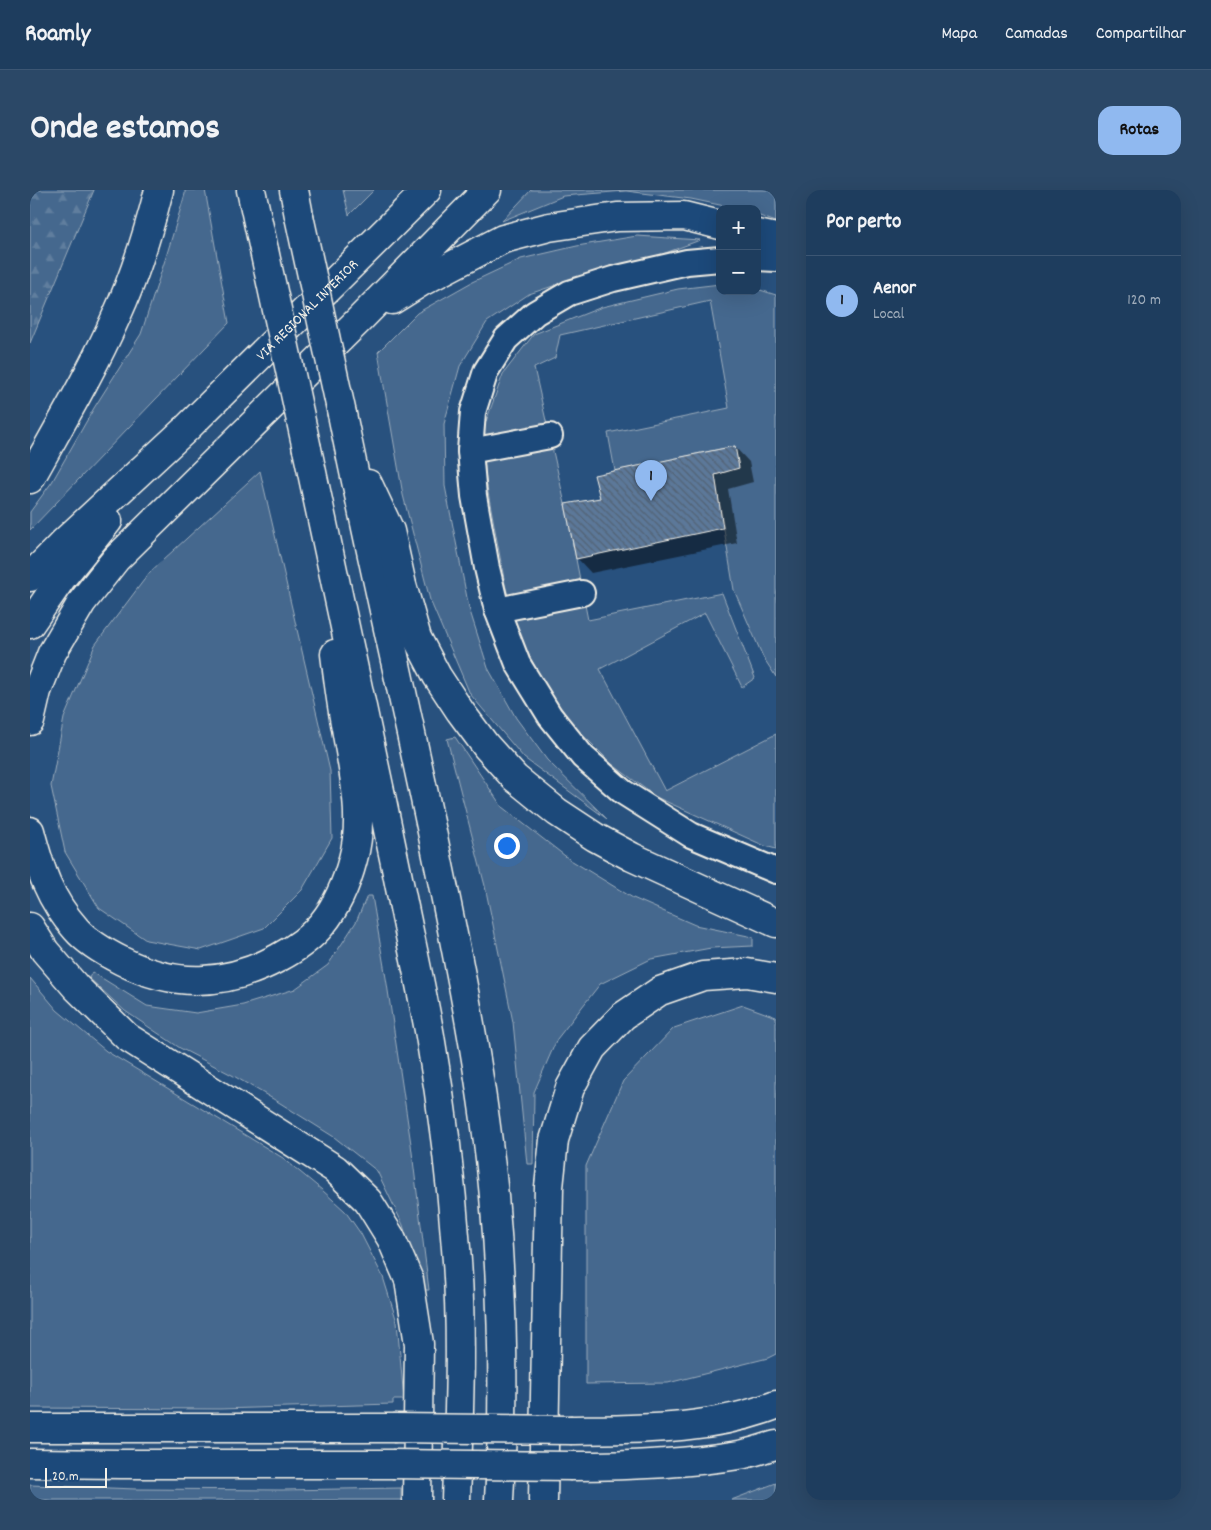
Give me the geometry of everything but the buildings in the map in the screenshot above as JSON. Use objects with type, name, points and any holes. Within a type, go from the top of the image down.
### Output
[{"type":"highway","points":[[30,479],[91,369],[117,316],[136,269],[159,190]]},
{"type":"highway","points":[[252,190],[376,768],[430,1034],[453,1208],[456,1252],[460,1324],[456,1500]]},
{"type":"highway","points":[[294,190],[460,965],[484,1118],[494,1193],[502,1310],[503,1386],[499,1500]]},
{"type":"highway","name":"VIA REGIONAL INTERIOR","points":[[187,428],[427,190]]},
{"type":"highway","points":[[30,721],[37,691],[52,653],[82,602],[116,559],[359,320],[487,190]]},
{"type":"highway","points":[[359,320],[421,282],[503,239],[549,226],[618,217],[684,216],[716,224]]},
{"type":"highway","points":[[761,235],[776,238]]},
{"type":"highway","points":[[344,426],[390,531],[402,585],[417,638],[437,676],[486,746],[516,778],[557,812],[595,836],[632,857],[776,923]]},
{"type":"highway","points":[[30,577],[64,542],[187,428]]},
{"type":"highway","points":[[30,624],[61,579],[99,531],[187,428]]},
{"type":"highway","points":[[30,831],[39,867],[56,904],[77,931],[104,952],[139,970],[175,979],[212,981],[243,974],[297,948],[322,924],[339,899],[353,860],[358,839],[357,796],[343,714],[307,449]]},
{"type":"highway","points":[[672,875],[776,904]]},
{"type":"highway","points":[[30,927],[45,951],[76,987],[127,1037],[335,1169],[368,1201],[391,1238],[409,1280],[419,1344],[417,1500]]},
{"type":"highway","points":[[543,1500],[549,1187],[554,1140],[570,1088],[592,1048],[623,1016],[660,991],[703,976],[747,973],[776,978]]},
{"type":"highway","points":[[30,1428],[572,1430],[659,1428],[711,1423],[776,1405]]},
{"type":"highway","points":[[672,1463],[699,1446],[762,1434],[776,1429]]},
{"type":"highway","points":[[30,1462],[632,1466],[740,1455],[776,1444]]},
{"type":"lane","points":[[761,258],[776,259]]},
{"type":"lane","points":[[716,259],[687,262],[613,279],[569,293],[536,313],[506,339],[486,371],[472,412],[470,451],[474,496],[497,610],[518,664],[550,716],[584,757],[622,792],[691,835],[776,871]]},
{"type":"lane","points":[[470,451],[550,436]]},
{"type":"lane","points":[[497,610],[582,593]]},
{"type":"green space","points":[[30,190],[94,190],[30,343]]},
{"type":"green space","points":[[185,190],[205,190],[229,323],[30,530],[30,512],[52,482],[94,408],[141,334]]},
{"type":"green space","points":[[343,190],[374,190],[349,215]]},
{"type":"green space","points":[[531,190],[768,190],[776,197],[776,222],[761,216],[761,205],[720,205],[691,199],[626,191],[563,196],[502,221]]},
{"type":"green space","points":[[637,236],[700,240],[644,261],[592,273],[529,294],[487,322],[460,366],[444,424],[445,486],[469,608],[488,668],[516,718],[547,760],[607,819],[524,758],[470,694],[430,600],[403,495],[378,352],[417,313],[472,282],[521,259],[577,246]]},
{"type":"green space","points":[[716,284],[716,295],[761,295],[761,290],[776,295],[776,677],[763,657],[734,590],[715,475],[739,468],[735,446],[615,471],[608,433],[729,408],[710,301],[560,335],[555,358],[534,368],[565,504],[588,620],[722,593],[755,678],[742,687],[705,613],[600,669],[665,791],[776,734],[776,849],[765,846],[656,797],[612,764],[573,725],[542,680],[517,632],[505,584],[485,476],[484,427],[503,374],[534,334],[602,307],[678,289]]},
{"type":"green space","points":[[260,471],[330,771],[332,838],[302,890],[264,928],[201,950],[146,940],[99,908],[65,852],[51,786],[64,718],[95,645],[150,572]]},
{"type":"green space","points":[[455,737],[502,807],[569,859],[633,898],[695,925],[753,937],[753,946],[711,948],[651,959],[600,984],[557,1039],[534,1092],[533,1164],[527,1164],[513,1022],[485,886],[447,739]]},
{"type":"green space","points":[[367,896],[372,896],[387,984],[411,1144],[429,1290],[422,1290],[403,1225],[377,1171],[334,1137],[280,1103],[180,1048],[125,1011],[89,978],[92,972],[147,1006],[196,1013],[243,1005],[295,989],[328,965],[356,922]]},
{"type":"green space","points":[[30,978],[57,1010],[106,1051],[283,1158],[345,1211],[361,1234],[383,1277],[397,1322],[404,1400],[393,1400],[393,1404],[219,1409],[30,1408]]},
{"type":"green space","points":[[743,1005],[776,1017],[776,1354],[768,1358],[668,1383],[586,1384],[586,1166],[623,1081],[674,1028]]},
{"type":"green space","points":[[776,1483],[776,1500],[731,1500],[734,1499]]},
{"type":"green space","points":[[30,1485],[136,1489],[282,1490],[401,1488],[401,1500],[30,1500]]},
{"type":"place","name":"Aenor","points":[[651,501]]}]
